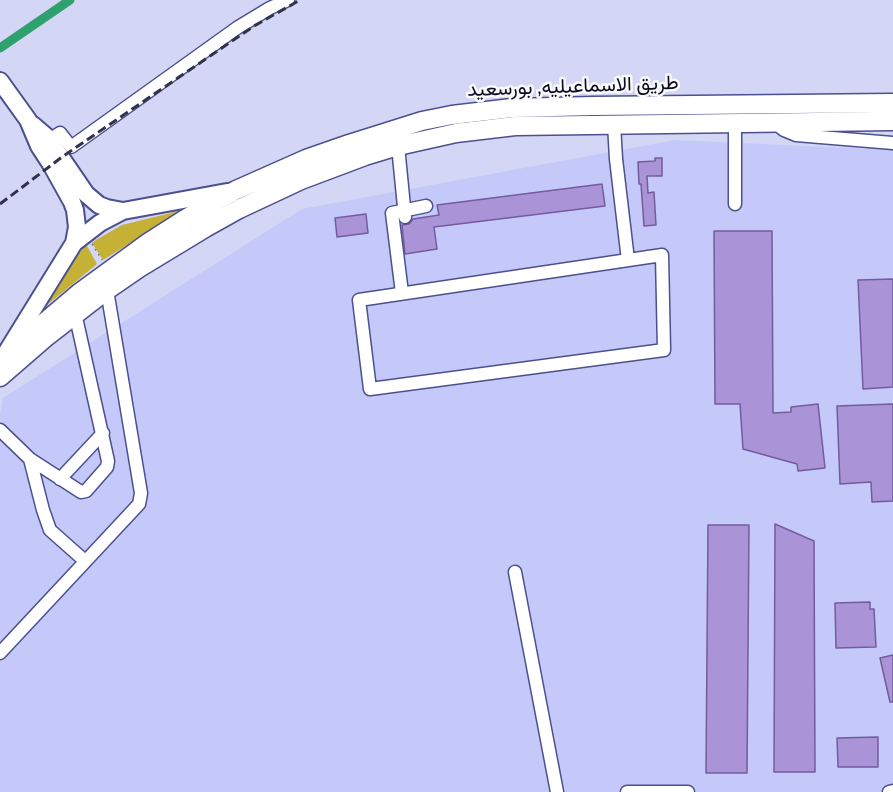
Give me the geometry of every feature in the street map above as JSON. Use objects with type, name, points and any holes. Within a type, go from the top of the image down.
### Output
[{"type":"highway","name":"طريق الاسماعيليه, بورسعيد","points":[[624,118],[893,103]]},
{"type":"highway","name":"طريق الاسماعيليه, بورسعيد","points":[[2,369],[45,321],[109,271],[185,219],[236,190],[306,159],[422,122],[483,110],[512,108],[624,118],[735,122],[893,121]]},
{"type":"highway","name":"طريق الاسماعيليه, بورسعيد","points":[[2,369],[107,290],[171,247],[280,189],[398,146],[446,135],[544,124],[593,115]]},
{"type":"main road","points":[[0,81],[28,120],[49,140],[86,194],[107,208],[123,212]]},
{"type":"main road","points":[[28,120],[39,146],[72,202],[80,238]]},
{"type":"main road","points":[[2,369],[29,313],[80,238],[100,223],[123,212],[236,190]]},
{"type":"street","points":[[49,140],[60,133],[71,147],[237,28],[288,0]]},
{"type":"street","points":[[624,118],[616,159],[628,260]]},
{"type":"street","points":[[735,122],[735,204]]},
{"type":"street","points":[[774,122],[784,130],[796,135],[893,142]]},
{"type":"street","points":[[398,146],[404,214]]},
{"type":"street","points":[[402,293],[392,213],[404,214],[426,206]]},
{"type":"street","points":[[662,255],[664,350],[370,389],[359,300],[402,293],[662,255]]},
{"type":"street","points":[[0,654],[139,504],[141,494],[107,290]]},
{"type":"street","points":[[0,430],[30,459],[81,492],[86,491],[107,466],[103,433],[75,314]]},
{"type":"street","points":[[60,479],[103,433]]},
{"type":"street","points":[[30,459],[50,530],[85,561]]},
{"type":"street","points":[[515,572],[557,792]]},
{"type":"street","points":[[627,792],[688,792]]},
{"type":"path","points":[[80,238],[109,271]]},
{"type":"shaded area","points":[[675,140],[893,150],[893,792],[0,792],[0,414],[3,398],[302,209]]},
{"type":"shaded area","points":[[183,210],[103,260],[92,243],[122,225]]},
{"type":"shaded area","points":[[84,245],[87,246],[97,264],[42,309],[80,249]]},
{"type":"building","points":[[655,158],[662,158],[662,176],[647,176],[648,193],[654,192],[656,225],[644,226],[638,162],[655,161]]},
{"type":"building","points":[[602,184],[605,206],[434,227],[437,249],[405,254],[402,225],[409,224],[413,219],[439,215],[437,205]]},
{"type":"building","points":[[366,214],[368,233],[337,237],[335,218]]},
{"type":"building","points":[[714,231],[772,231],[773,413],[791,412],[791,407],[818,404],[825,468],[798,471],[797,464],[743,449],[740,404],[715,404]]},
{"type":"building","points":[[893,279],[893,387],[863,389],[858,280]]},
{"type":"building","points":[[893,404],[893,501],[872,502],[871,482],[840,484],[837,406]]},
{"type":"building","points":[[775,524],[814,541],[815,772],[774,772]]},
{"type":"building","points":[[708,525],[749,525],[747,773],[706,773]]},
{"type":"building","points":[[870,602],[870,609],[874,609],[876,647],[836,648],[835,603]]},
{"type":"building","points":[[893,655],[893,702],[890,702],[880,658]]},
{"type":"building","points":[[878,737],[878,767],[838,767],[837,738]]},
{"type":"waterway","points":[[0,48],[70,0]]},
{"type":"railway","points":[[0,204],[62,157],[254,26],[300,0]]}]
